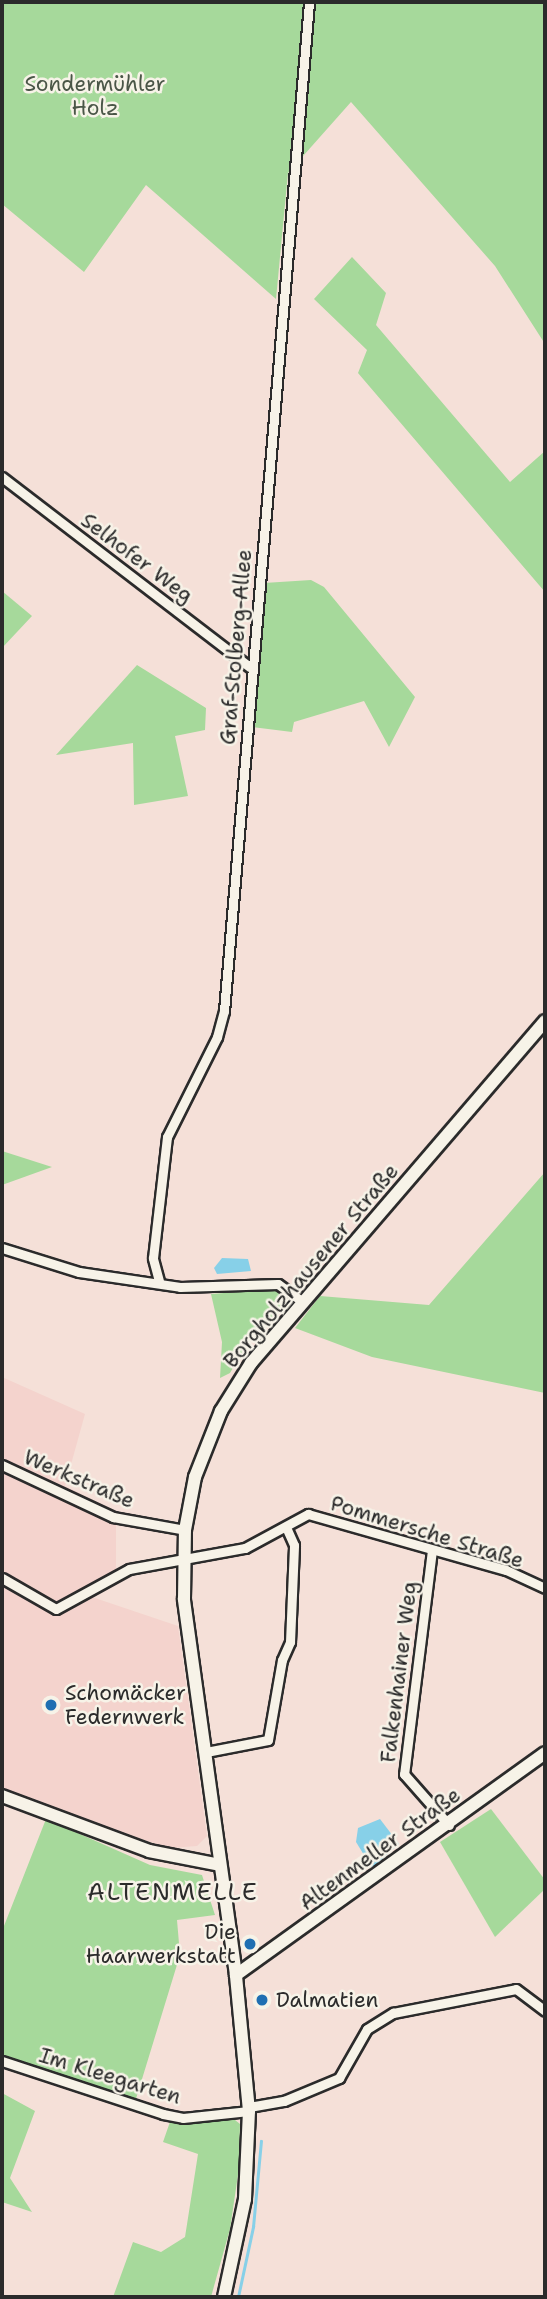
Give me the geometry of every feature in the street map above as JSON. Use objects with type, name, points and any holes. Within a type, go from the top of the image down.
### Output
[{"type":"main road","name":"Borgholzhausener Straße","points":[[225,2297],[245,2199],[249,2109],[236,1975],[182,1562],[184,1530],[202,1454],[221,1411],[251,1363],[545,1021]]},
{"type":"main road","name":"Altenmeller Straße","points":[[236,1975],[449,1825],[545,1753]]},
{"type":"main road","points":[[2,1796],[149,1851],[220,1865]]},
{"type":"street","name":"Graf-Stolberg-Allee","points":[[159,1281],[153,1258],[167,1137],[217,1037],[224,1011],[250,667],[309,2]]},
{"type":"street","name":"Selhofer Weg","points":[[2,477],[250,667]]},
{"type":"street","points":[[2,1248],[79,1272],[159,1281],[180,1287],[278,1284],[303,1303]]},
{"type":"street","name":"Werkstraße","points":[[2,1465],[113,1517],[184,1530]]},
{"type":"street","name":"Pommersche Straße","points":[[2,1578],[56,1609],[129,1569],[182,1562],[245,1548],[286,1529],[308,1514],[506,1570],[545,1588]]},
{"type":"street","points":[[206,1752],[242,1748],[268,1740],[282,1660],[290,1642],[294,1545],[286,1529]]},
{"type":"street","name":"Falkenhainer Weg","points":[[432,1550],[403,1762],[404,1774],[449,1825]]},
{"type":"street","name":"Im Kleegarten","points":[[2,2061],[176,2116],[249,2109],[284,2101],[339,2078],[367,2029],[393,2013],[516,1989],[545,2011]]},
{"type":"shaded area","name":"Schomäcker Federnwerk","points":[[2,1377],[85,1414],[65,1486],[116,1511],[116,1571],[51,1608],[60,1612],[89,1596],[178,1626],[207,1836],[197,1846],[170,1848],[2,1788],[2,1584],[24,1595],[2,1582]]},
{"type":"green space","name":"Sondermühler Holz","points":[[2,2],[545,2],[545,344],[495,266],[351,102],[288,173],[276,299],[146,185],[84,272],[2,204]]},
{"type":"green space","points":[[352,257],[386,293],[376,325],[510,482],[545,451],[545,592],[358,373],[367,350],[314,299]]},
{"type":"green space","points":[[311,580],[324,587],[415,697],[389,747],[364,701],[294,722],[292,732],[251,727],[264,583]]},
{"type":"green space","points":[[2,591],[32,616],[2,648]]},
{"type":"green space","points":[[137,665],[206,708],[205,730],[175,736],[188,796],[134,805],[133,743],[56,755]]},
{"type":"green space","points":[[2,1151],[52,1167],[2,1185]]},
{"type":"green space","points":[[545,1172],[545,1393],[372,1357],[295,1328],[320,1296],[429,1305]]},
{"type":"green space","points":[[276,1289],[288,1300],[245,1347],[230,1373],[220,1378],[222,1342],[211,1294]]},
{"type":"green space","points":[[491,1809],[545,1880],[545,1889],[495,1937],[440,1842]]},
{"type":"green space","points":[[46,1819],[150,1865],[202,1875],[215,1915],[177,1920],[180,1955],[135,2102],[2,2058],[2,1931]]},
{"type":"green space","points":[[2,2093],[35,2111],[10,2178],[32,2212],[2,2202]]},
{"type":"green space","points":[[230,2116],[240,2124],[239,2168],[230,2229],[211,2297],[113,2297],[133,2242],[161,2252],[185,2237],[198,2154],[163,2142],[171,2119],[184,2122]]},
{"type":"water","points":[[222,1258],[248,1259],[251,1271],[217,1274],[214,1268]]},
{"type":"water","points":[[380,1819],[399,1844],[372,1868],[356,1842],[358,1828]]},
{"type":"waterway","points":[[238,2297],[253,2227],[261,2141]]},
{"type":"place","name":"Schomäcker Federnwerk","points":[[51,1705]]},
{"type":"place","name":"Die Haarwerkstatt","points":[[250,1944]]},
{"type":"place","name":"Dalmatien","points":[[262,2000]]},
{"type":"district","name":"ALTENMELLE","points":[[173,1893]]}]
